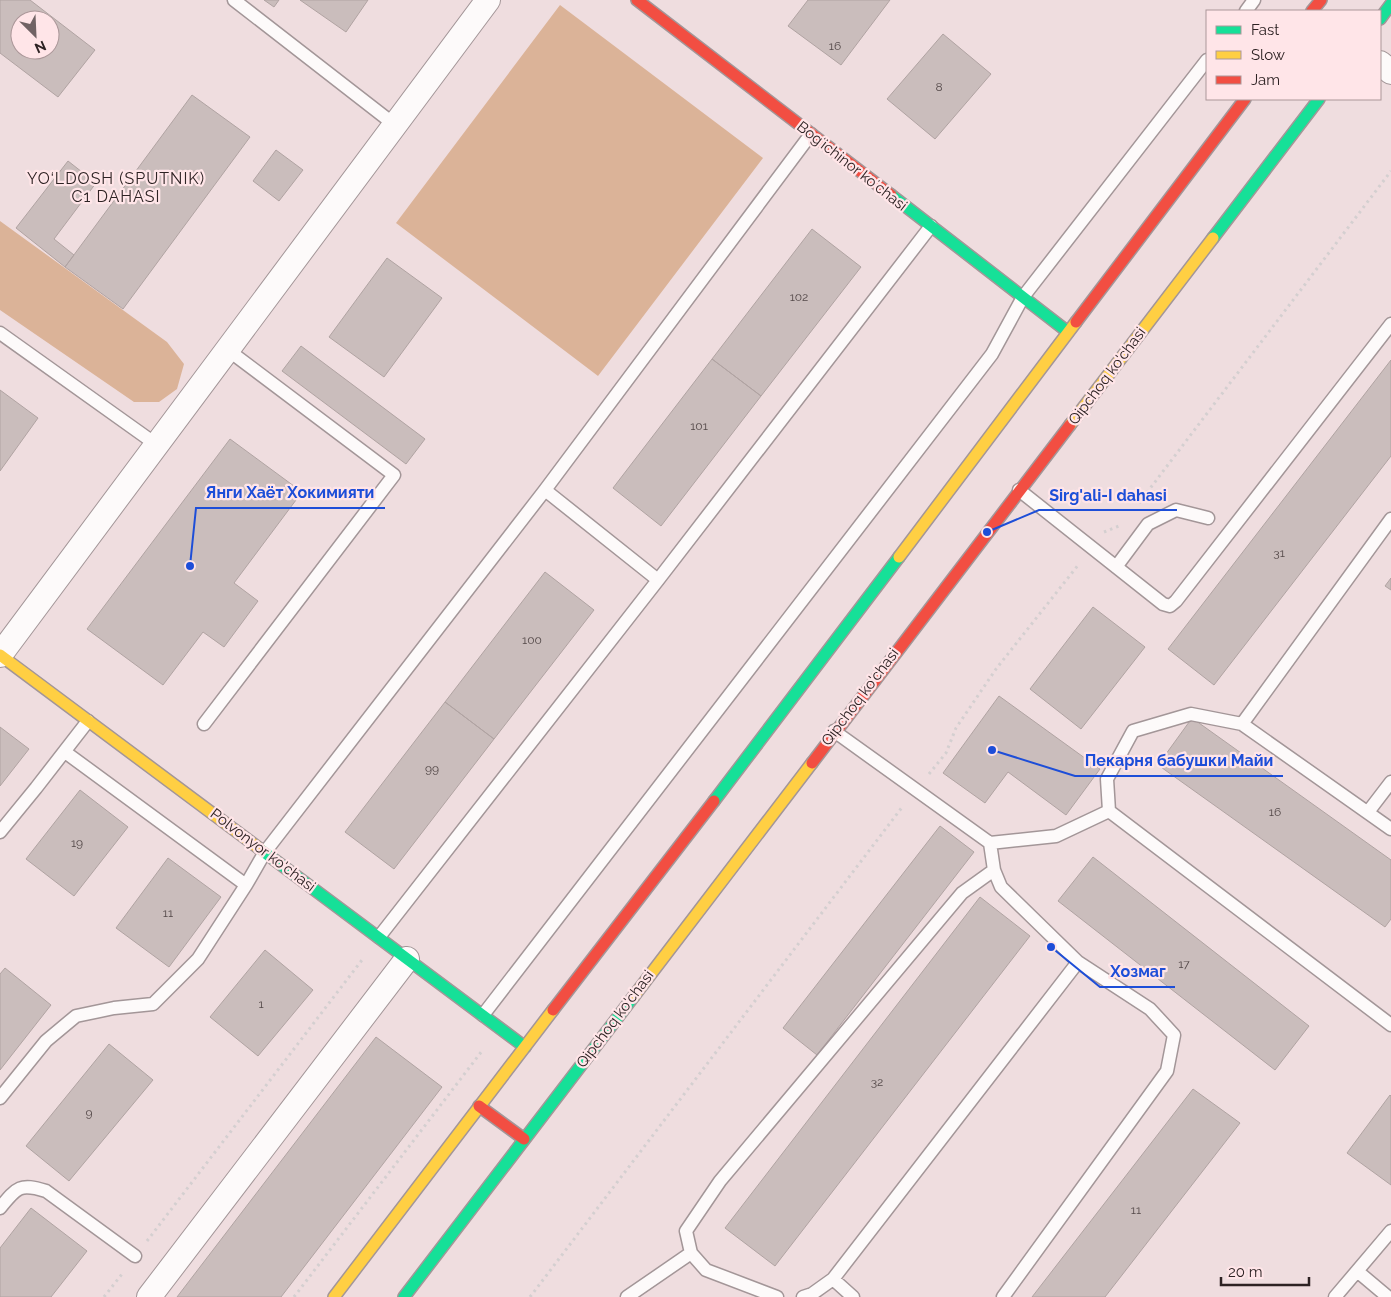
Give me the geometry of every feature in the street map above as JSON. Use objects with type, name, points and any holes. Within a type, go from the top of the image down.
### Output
[{"type":"main road","name":"Bogʻichinor koʻchasi","points":[[637,0],[1068,332]]},
{"type":"main road","points":[[1313,10],[1321,0]]},
{"type":"main road","points":[[1381,18],[1391,4]]},
{"type":"main road","points":[[334,1297],[838,638],[1244,100]]},
{"type":"main road","name":"Qipchoq ko'chasi","points":[[404,1297],[834,731],[1318,100]]},
{"type":"main road","name":"Polvonyor ko'chasi","points":[[0,655],[525,1047]]},
{"type":"main road","points":[[479,1106],[524,1139]]},
{"type":"street","points":[[0,655],[488,0]]},
{"type":"street","points":[[1381,64],[1391,72]]},
{"type":"street","points":[[149,1297],[407,958]]},
{"type":"lane","points":[[234,0],[395,125]]},
{"type":"lane","points":[[483,1015],[992,354],[1023,297],[1206,61]]},
{"type":"lane","points":[[0,1098],[46,1041],[76,1016],[114,1008],[153,1004],[198,959],[265,852],[545,490],[811,134]]},
{"type":"lane","points":[[378,937],[658,580],[931,226]]},
{"type":"lane","points":[[1019,490],[1163,604],[1170,606],[1176,601],[1391,324]]},
{"type":"lane","points":[[0,333],[157,445]]},
{"type":"lane","points":[[204,724],[394,475],[228,350]]},
{"type":"lane","points":[[545,490],[658,580]]},
{"type":"lane","points":[[1116,567],[1148,524],[1176,510],[1208,518]]},
{"type":"lane","points":[[1242,724],[1391,519]]},
{"type":"lane","points":[[1391,828],[1242,724],[1191,714],[1132,731],[1107,779],[1109,811],[1391,1025]]},
{"type":"lane","points":[[0,832],[88,721]]},
{"type":"lane","points":[[834,731],[990,843],[1056,836],[1109,811]]},
{"type":"lane","points":[[65,752],[246,885]]},
{"type":"lane","points":[[1368,812],[1391,782]]},
{"type":"lane","points":[[990,843],[994,870],[1001,887],[1078,962],[1150,1009],[1174,1035],[1167,1071],[1003,1297]]},
{"type":"lane","points":[[777,1297],[706,1270],[691,1253],[686,1232],[720,1181],[962,892],[994,870]]},
{"type":"lane","points":[[804,1297],[812,1294],[833,1279],[1078,962]]},
{"type":"lane","points":[[0,1208],[13,1192],[29,1186],[46,1191],[135,1256]]},
{"type":"lane","points":[[1335,1297],[1391,1231]]},
{"type":"lane","points":[[627,1297],[691,1253]]},
{"type":"lane","points":[[1357,1271],[1388,1297]]},
{"type":"lane","points":[[833,1279],[853,1297]]},
{"type":"path","points":[[1135,509],[1391,171]]},
{"type":"path","points":[[530,1297],[915,789],[946,753],[956,728],[996,669],[1105,530],[1123,525]]},
{"type":"path","points":[[104,1297],[378,937]]},
{"type":"path","points":[[294,1297],[500,1028]]},
{"type":"shaded area","points":[[560,5],[763,158],[598,376],[396,223]]},
{"type":"shaded area","points":[[0,221],[167,342],[184,364],[177,389],[159,402],[134,402],[0,310]]},
{"type":"building","points":[[0,0],[30,0],[43,10],[10,10],[10,60],[60,60],[60,23],[95,50],[58,97],[0,53]]},
{"type":"building","points":[[264,0],[279,0],[274,7]]},
{"type":"building","points":[[300,0],[368,0],[346,32]]},
{"type":"building","points":[[808,0],[890,0],[841,65],[788,26]]},
{"type":"building","points":[[943,34],[991,74],[935,139],[887,99]]},
{"type":"building","points":[[192,95],[250,137],[123,309],[65,267]]},
{"type":"building","points":[[276,150],[303,170],[279,201],[253,181]]},
{"type":"building","points":[[68,161],[96,183],[54,239],[74,255],[65,267],[16,228]]},
{"type":"building","points":[[812,229],[861,267],[761,396],[712,359]]},
{"type":"building","points":[[387,258],[442,298],[384,377],[329,337]]},
{"type":"building","points":[[301,346],[425,439],[406,464],[282,371]]},
{"type":"building","points":[[712,359],[761,396],[661,526],[613,488]]},
{"type":"building","points":[[1391,360],[1391,456],[1214,685],[1168,649]]},
{"type":"building","points":[[0,390],[38,418],[0,471]]},
{"type":"building","points":[[230,439],[302,492],[234,583],[258,601],[224,647],[203,632],[163,685],[87,629]]},
{"type":"building","points":[[545,572],[594,610],[494,739],[445,702]]},
{"type":"building","points":[[1391,578],[1391,590],[1385,586]]},
{"type":"building","points":[[1093,607],[1145,647],[1081,729],[1030,689]]},
{"type":"building","points":[[999,696],[1100,769],[1066,815],[1008,772],[985,803],[943,773]]},
{"type":"building","points":[[445,702],[494,739],[394,869],[345,832]]},
{"type":"building","points":[[1192,718],[1391,860],[1391,919],[1385,927],[1158,765]]},
{"type":"building","points":[[0,727],[29,749],[0,786]]},
{"type":"building","points":[[80,790],[128,827],[74,896],[26,859]]},
{"type":"building","points":[[940,826],[974,852],[817,1055],[783,1028]]},
{"type":"building","points":[[1093,857],[1309,1026],[1275,1070],[1058,901]]},
{"type":"building","points":[[168,858],[221,897],[169,967],[116,928]]},
{"type":"building","points":[[980,897],[1030,936],[775,1266],[725,1228]]},
{"type":"building","points":[[265,950],[313,990],[258,1056],[210,1017]]},
{"type":"building","points":[[5,968],[51,1005],[0,1070],[0,974]]},
{"type":"building","points":[[376,1037],[442,1087],[281,1297],[177,1297]]},
{"type":"building","points":[[109,1044],[153,1080],[69,1181],[26,1146]]},
{"type":"building","points":[[1193,1089],[1240,1123],[1105,1297],[1032,1297]]},
{"type":"building","points":[[1391,1096],[1391,1185],[1347,1153]]},
{"type":"building","points":[[31,1208],[87,1251],[51,1297],[0,1297],[0,1248]]},
{"type":"traffic: fast","points":[[1381,18],[1391,4]]},
{"type":"traffic: fast","points":[[1213,238],[1318,100]]},
{"type":"traffic: fast","points":[[891,195],[1068,332]]},
{"type":"traffic: fast","points":[[714,801],[899,557]]},
{"type":"traffic: fast","points":[[260,849],[525,1047]]},
{"type":"traffic: fast","points":[[404,1297],[634,996]]},
{"type":"traffic: slow","points":[[1070,425],[1213,238]]},
{"type":"traffic: slow","points":[[899,557],[1076,322]]},
{"type":"traffic: slow","points":[[0,655],[260,849]]},
{"type":"traffic: slow","points":[[634,996],[812,763]]},
{"type":"traffic: slow","points":[[334,1297],[553,1010]]},
{"type":"traffic: jam","points":[[637,0],[891,195]]},
{"type":"traffic: jam","points":[[1313,10],[1321,0]]},
{"type":"traffic: jam","points":[[1076,322],[1244,100]]},
{"type":"traffic: jam","points":[[812,763],[1070,425]]},
{"type":"traffic: jam","points":[[553,1010],[714,801]]},
{"type":"traffic: jam","points":[[479,1106],[524,1139]]},
{"type":"place","name":"Sirg'ali-I dahasi","points":[[987,532]]},
{"type":"place","name":"Янги Хаёт Хокимияти","points":[[190,566]]},
{"type":"place","name":"Пекарня бабушки Майи","points":[[992,750]]},
{"type":"place","name":"Хозмаг","points":[[1051,947]]},
{"type":"district","name":"YO‘LDOSH (SPUTNIK) C1 DAHASI","points":[[116,187]]}]
